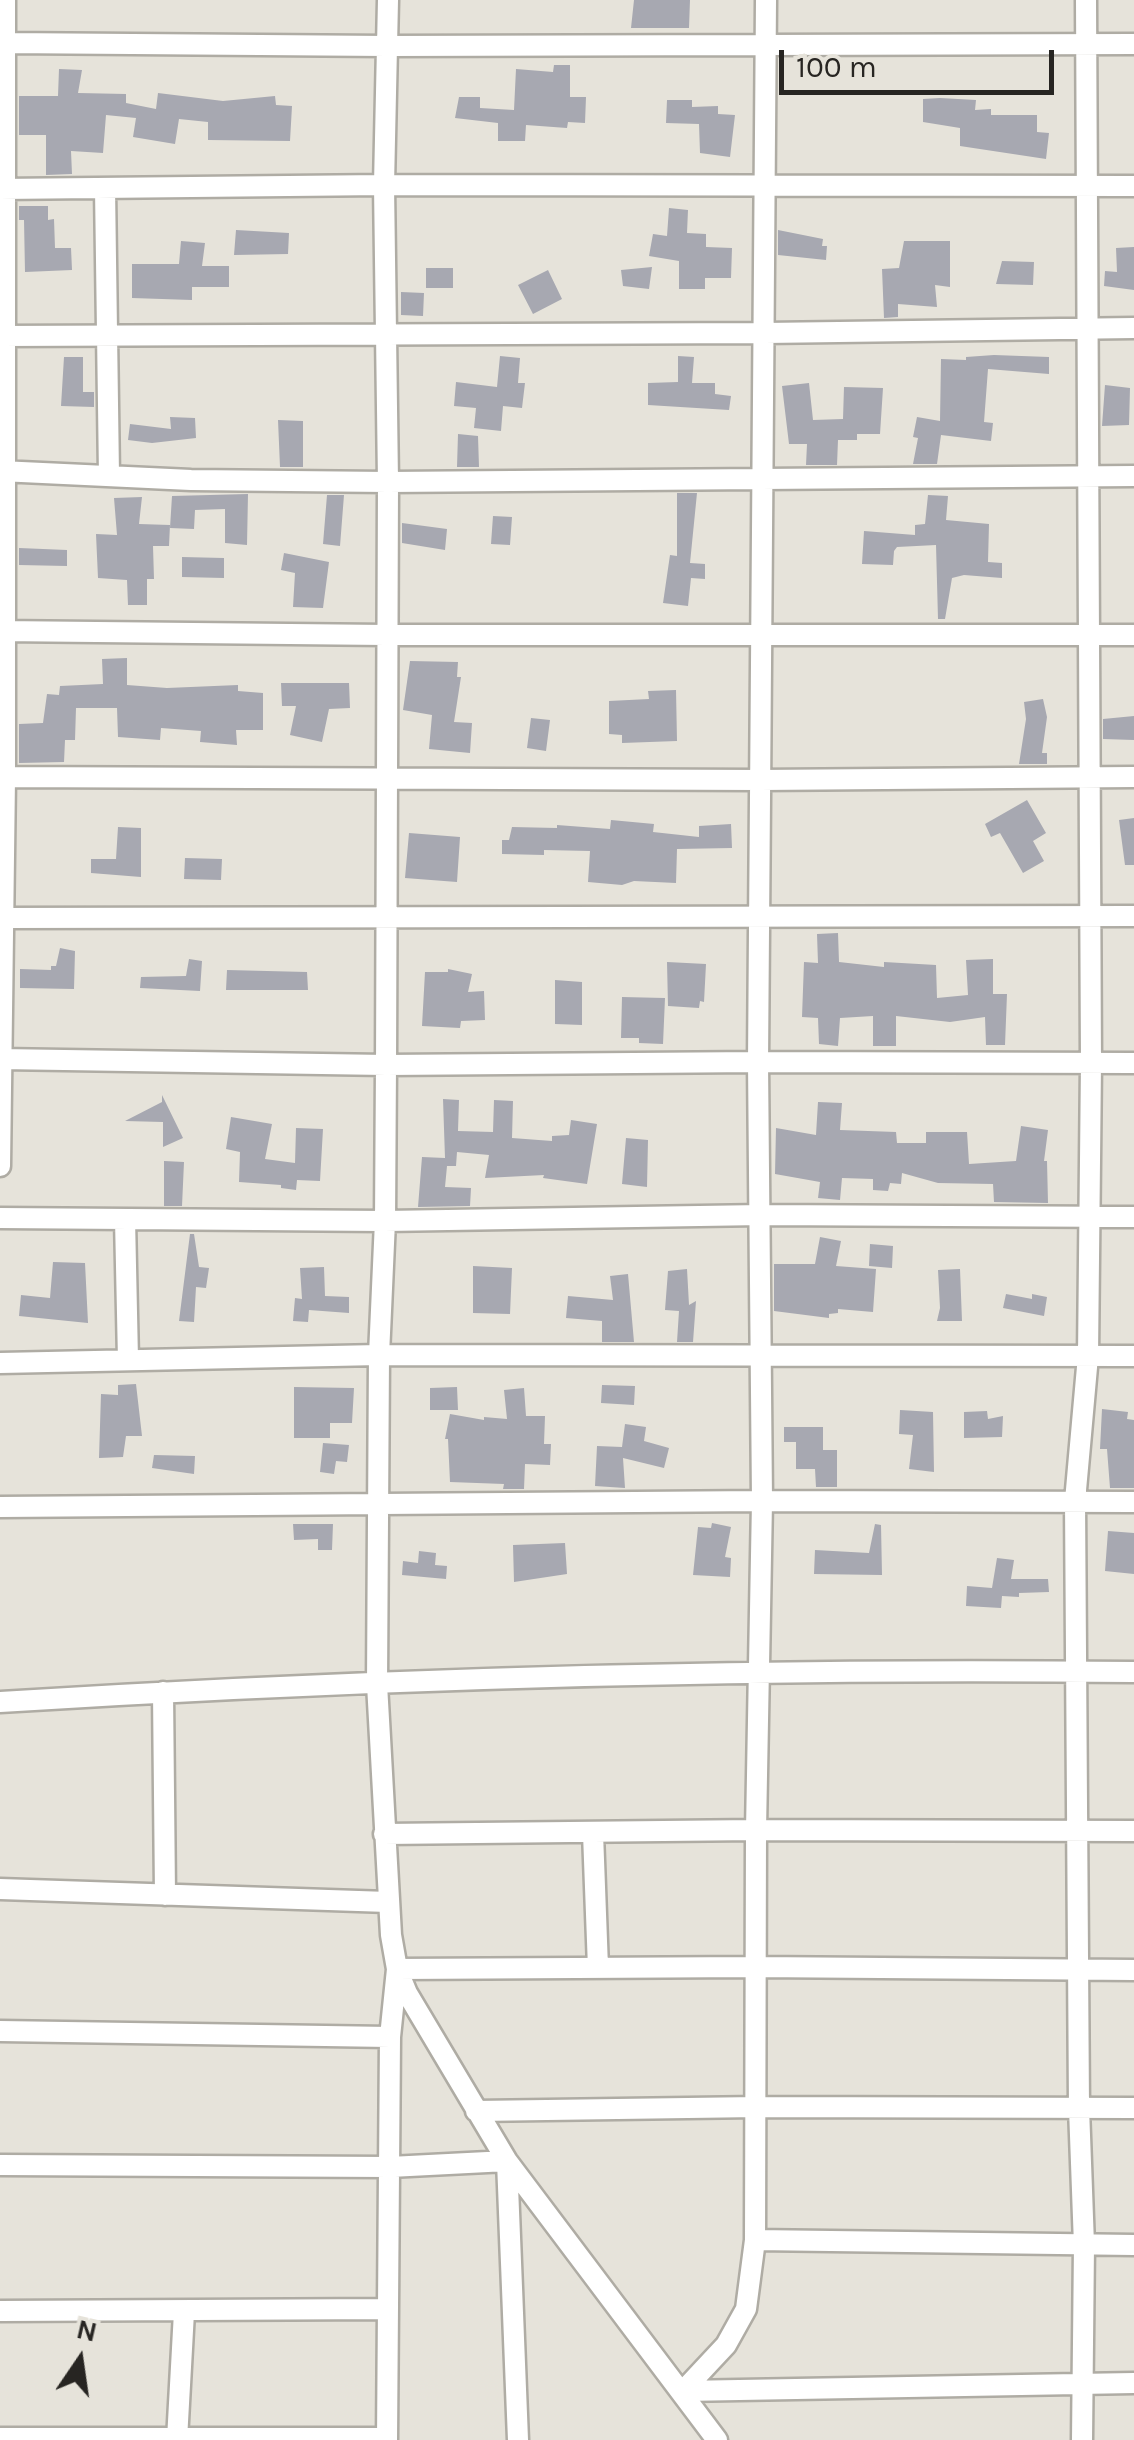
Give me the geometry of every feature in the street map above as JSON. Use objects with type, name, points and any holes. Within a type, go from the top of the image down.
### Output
[{"type":"street","points":[[0,1166],[5,0]]},
{"type":"street","points":[[388,0],[384,185],[388,482],[385,1222],[378,1355],[378,1684],[388,1902],[398,1970],[407,1993],[476,2110],[508,2161],[717,2440]]},
{"type":"street","points":[[683,2392],[726,2344],[746,2309],[755,2240],[762,1500],[758,1062],[766,0]]},
{"type":"street","points":[[1082,2440],[1084,2244],[1079,2108],[1075,1501],[1088,1356],[1091,1063],[1086,0]]},
{"type":"street","points":[[4,43],[1134,44]]},
{"type":"street","points":[[2,189],[1134,186]]},
{"type":"street","points":[[105,188],[109,476]]},
{"type":"street","points":[[2,336],[1134,328]]},
{"type":"street","points":[[3,472],[192,480],[388,482],[1134,476]]},
{"type":"street","points":[[1,630],[386,635],[1134,635]]},
{"type":"street","points":[[2,778],[1134,778]]},
{"type":"street","points":[[1,918],[1134,916]]},
{"type":"street","points":[[1,1059],[386,1065],[1134,1064]]},
{"type":"street","points":[[0,1218],[385,1222],[762,1215],[1134,1217]]},
{"type":"street","points":[[125,1220],[128,1360]]},
{"type":"street","points":[[0,1363],[378,1355],[1134,1356]]},
{"type":"street","points":[[0,1508],[762,1500],[1134,1502]]},
{"type":"street","points":[[0,1702],[164,1692],[758,1671],[1134,1672]]},
{"type":"street","points":[[164,1692],[166,1895]]},
{"type":"street","points":[[384,1834],[1134,1831]]},
{"type":"street","points":[[592,1834],[598,1968]]},
{"type":"street","points":[[0,1889],[388,1902]]},
{"type":"street","points":[[398,1970],[1134,1970]]},
{"type":"street","points":[[0,2438],[387,2439],[390,2037],[398,1970]]},
{"type":"street","points":[[0,2031],[390,2037]]},
{"type":"street","points":[[476,2110],[1134,2108]]},
{"type":"street","points":[[0,2166],[390,2167],[508,2161]]},
{"type":"street","points":[[508,2161],[518,2440]]},
{"type":"street","points":[[755,2240],[1134,2245]]},
{"type":"street","points":[[0,2311],[387,2309]]},
{"type":"street","points":[[177,2440],[184,2312]]},
{"type":"street","points":[[683,2392],[1134,2383]]},
{"type":"building","points":[[634,0],[690,0],[689,28],[631,28]]},
{"type":"building","points":[[554,65],[570,65],[570,97],[586,97],[585,123],[568,122],[567,128],[526,125],[525,141],[498,141],[498,123],[455,118],[459,97],[480,97],[480,108],[514,110],[516,69],[553,72]]},
{"type":"building","points":[[59,69],[82,70],[78,93],[126,94],[126,103],[156,109],[158,93],[223,101],[275,96],[276,105],[292,106],[290,141],[208,140],[208,122],[179,119],[175,144],[133,137],[136,118],[106,115],[103,153],[71,151],[72,174],[46,175],[46,135],[19,135],[19,96],[58,96]]},
{"type":"building","points":[[923,99],[976,100],[975,110],[991,109],[991,115],[1037,115],[1037,132],[1049,133],[1046,159],[960,146],[960,128],[923,122]]},
{"type":"building","points":[[667,100],[692,100],[692,107],[718,106],[718,114],[735,115],[730,157],[700,153],[699,124],[666,123]]},
{"type":"building","points":[[19,206],[48,206],[48,220],[54,219],[55,248],[71,248],[72,270],[25,272],[24,220],[19,220]]},
{"type":"building","points":[[669,208],[688,210],[687,233],[706,234],[706,247],[732,248],[731,278],[705,278],[705,289],[679,289],[679,261],[649,256],[653,234],[667,236]]},
{"type":"building","points":[[236,230],[289,233],[288,254],[234,255]]},
{"type":"building","points":[[778,230],[823,239],[826,260],[778,255]]},
{"type":"building","points":[[181,241],[205,243],[202,266],[229,266],[229,287],[192,287],[192,300],[132,298],[132,264],[179,264]]},
{"type":"building","points":[[904,241],[950,241],[950,287],[935,285],[937,307],[898,304],[898,317],[884,318],[882,269],[899,268]]},
{"type":"building","points":[[1134,247],[1134,290],[1104,286],[1105,271],[1117,272],[1116,248]]},
{"type":"building","points":[[1002,261],[1034,262],[1033,285],[996,284]]},
{"type":"building","points":[[652,267],[649,289],[623,286],[621,270]]},
{"type":"building","points":[[426,268],[453,268],[453,288],[426,288]]},
{"type":"building","points":[[548,270],[562,299],[533,314],[518,285]]},
{"type":"building","points":[[401,292],[424,293],[423,316],[401,315]]},
{"type":"building","points":[[994,355],[1049,357],[1049,374],[988,369],[984,422],[993,423],[991,441],[941,435],[937,464],[913,464],[917,417],[940,421],[941,359]]},
{"type":"building","points":[[500,356],[520,358],[518,383],[525,383],[522,408],[503,406],[501,431],[474,428],[476,408],[454,406],[456,382],[497,387]]},
{"type":"building","points":[[678,356],[694,357],[692,383],[715,383],[715,394],[731,396],[729,410],[648,405],[648,383],[678,382]]},
{"type":"building","points":[[64,357],[83,357],[83,392],[94,392],[94,407],[61,406]]},
{"type":"building","points":[[809,383],[813,420],[843,419],[844,387],[883,388],[880,434],[857,434],[857,440],[838,440],[837,465],[806,465],[807,444],[789,444],[782,386]]},
{"type":"building","points":[[1105,385],[1130,388],[1129,425],[1102,426]]},
{"type":"building","points":[[170,417],[195,418],[196,438],[152,443],[128,440],[130,424],[171,429]]},
{"type":"building","points":[[278,420],[303,421],[303,467],[280,467]]},
{"type":"building","points":[[458,434],[478,436],[479,467],[457,467]]},
{"type":"building","points":[[677,493],[697,493],[690,563],[705,564],[705,579],[691,578],[688,606],[663,603],[670,555],[677,556]]},
{"type":"building","points":[[248,494],[247,545],[225,543],[225,509],[195,510],[194,529],[170,528],[172,496]]},
{"type":"building","points":[[327,495],[344,495],[340,546],[323,544]]},
{"type":"building","points":[[928,495],[948,496],[946,520],[989,524],[988,562],[1002,563],[1002,578],[952,578],[945,619],[938,619],[936,545],[897,547],[893,565],[862,564],[864,531],[915,535],[915,525],[925,524]]},
{"type":"building","points":[[142,497],[139,524],[170,525],[169,546],[153,546],[154,579],[147,579],[147,605],[128,605],[127,580],[98,578],[96,534],[117,535],[114,498]]},
{"type":"building","points":[[493,516],[512,517],[510,545],[491,544]]},
{"type":"building","points":[[402,523],[447,529],[445,550],[402,543]]},
{"type":"building","points":[[19,548],[67,550],[67,566],[19,565]]},
{"type":"building","points":[[284,553],[329,562],[323,608],[293,607],[295,573],[281,570]]},
{"type":"building","points":[[182,557],[224,558],[224,578],[182,577]]},
{"type":"building","points":[[127,658],[127,685],[238,685],[238,691],[263,693],[263,730],[236,730],[237,745],[200,742],[201,731],[161,728],[160,740],[118,737],[117,708],[76,708],[75,740],[65,740],[64,762],[19,763],[19,724],[43,723],[47,694],[59,695],[60,686],[103,684],[102,659]]},
{"type":"building","points":[[410,661],[458,662],[457,677],[461,677],[454,722],[472,723],[470,753],[429,749],[432,715],[403,710]]},
{"type":"building","points":[[281,683],[349,683],[350,708],[329,709],[322,742],[290,735],[296,706],[282,706]]},
{"type":"building","points":[[676,690],[677,741],[622,743],[622,735],[609,734],[609,701],[649,699],[648,691]]},
{"type":"building","points":[[1043,699],[1047,717],[1042,753],[1047,753],[1047,764],[1019,764],[1026,719],[1024,702]]},
{"type":"building","points":[[1134,716],[1134,740],[1103,739],[1103,719]]},
{"type":"building","points":[[531,718],[550,720],[546,751],[527,748]]},
{"type":"building","points":[[1027,800],[1046,833],[1033,841],[1044,861],[1023,873],[1000,833],[991,837],[985,824]]},
{"type":"building","points":[[1134,818],[1134,865],[1125,865],[1119,820]]},
{"type":"building","points":[[611,820],[654,824],[653,832],[699,837],[699,826],[731,824],[732,848],[677,849],[676,883],[634,881],[622,885],[588,882],[590,851],[502,854],[502,840],[509,840],[512,827],[610,829]]},
{"type":"building","points":[[118,827],[141,828],[141,877],[91,873],[91,859],[116,859]]},
{"type":"building","points":[[409,833],[460,837],[457,882],[405,878]]},
{"type":"building","points":[[185,858],[222,859],[221,880],[184,879]]},
{"type":"building","points":[[838,933],[839,962],[884,967],[884,962],[936,965],[937,998],[968,995],[966,960],[993,959],[993,994],[1007,994],[1005,1045],[986,1045],[985,1017],[950,1022],[896,1016],[896,1046],[873,1046],[873,1016],[840,1018],[838,1046],[819,1044],[818,1018],[802,1017],[804,962],[818,963],[817,934]]},
{"type":"building","points":[[60,948],[75,951],[74,989],[20,988],[20,969],[51,970],[51,966],[56,966]]},
{"type":"building","points":[[189,959],[202,961],[200,991],[140,988],[141,977],[186,976]]},
{"type":"building","points":[[667,962],[706,964],[704,1002],[700,1001],[699,1008],[668,1006]]},
{"type":"building","points":[[448,969],[472,974],[468,992],[484,991],[485,1020],[461,1021],[460,1028],[422,1026],[425,972]]},
{"type":"building","points":[[227,970],[307,972],[308,990],[226,990]]},
{"type":"building","points":[[555,980],[582,982],[582,1025],[555,1024]]},
{"type":"building","points":[[622,997],[665,998],[663,1044],[621,1038]]},
{"type":"building","points":[[162,1095],[183,1138],[163,1147],[163,1122],[125,1121],[162,1102]]},
{"type":"building","points":[[443,1099],[459,1100],[458,1131],[493,1132],[494,1100],[513,1101],[512,1138],[552,1141],[552,1136],[569,1135],[571,1120],[597,1124],[587,1184],[543,1178],[544,1175],[485,1178],[489,1155],[457,1152],[456,1166],[447,1166],[445,1187],[471,1188],[470,1206],[418,1207],[422,1157],[445,1158]]},
{"type":"building","points":[[818,1102],[842,1103],[840,1130],[896,1132],[897,1143],[926,1143],[926,1132],[967,1132],[969,1164],[1016,1161],[1021,1126],[1048,1130],[1044,1161],[1048,1203],[994,1202],[993,1184],[938,1183],[902,1173],[901,1184],[890,1183],[888,1191],[873,1190],[873,1179],[842,1178],[840,1200],[818,1198],[820,1182],[775,1174],[776,1128],[816,1135]]},
{"type":"building","points":[[231,1117],[272,1124],[265,1159],[295,1163],[296,1128],[323,1129],[320,1181],[297,1180],[296,1190],[239,1182],[240,1152],[226,1149]]},
{"type":"building","points":[[626,1138],[648,1140],[647,1187],[622,1184]]},
{"type":"building","points":[[164,1161],[184,1162],[182,1206],[164,1206]]},
{"type":"building","points":[[190,1234],[194,1234],[199,1267],[209,1268],[206,1288],[196,1287],[194,1322],[179,1321]]},
{"type":"building","points":[[820,1237],[841,1241],[836,1266],[876,1269],[873,1312],[838,1309],[829,1318],[774,1311],[774,1264],[815,1264]]},
{"type":"building","points":[[870,1244],[893,1246],[892,1268],[869,1266]]},
{"type":"building","points":[[53,1262],[85,1263],[88,1323],[19,1316],[21,1295],[50,1298]]},
{"type":"building","points":[[473,1266],[512,1268],[510,1314],[473,1313]]},
{"type":"building","points":[[324,1267],[325,1296],[349,1297],[349,1313],[309,1310],[308,1322],[293,1321],[295,1298],[302,1299],[300,1268]]},
{"type":"building","points":[[687,1269],[689,1305],[696,1301],[693,1342],[677,1342],[679,1311],[665,1310],[668,1271]]},
{"type":"building","points":[[960,1269],[962,1321],[937,1321],[938,1270]]},
{"type":"building","points":[[628,1274],[634,1342],[602,1342],[602,1321],[566,1318],[568,1296],[613,1300],[610,1276]]},
{"type":"building","points":[[1006,1294],[1032,1299],[1032,1294],[1047,1297],[1044,1316],[1003,1308]]},
{"type":"building","points":[[136,1384],[142,1436],[126,1436],[123,1457],[99,1458],[101,1394],[118,1395],[118,1385]]},
{"type":"building","points":[[602,1385],[635,1386],[634,1405],[601,1403]]},
{"type":"building","points":[[294,1387],[354,1388],[352,1423],[330,1423],[330,1438],[294,1438]]},
{"type":"building","points":[[457,1387],[458,1410],[430,1410],[430,1388]]},
{"type":"building","points":[[524,1388],[526,1416],[545,1416],[544,1444],[551,1444],[550,1465],[525,1464],[524,1489],[503,1489],[504,1484],[450,1482],[445,1439],[450,1414],[484,1420],[507,1419],[504,1390]]},
{"type":"building","points":[[1102,1409],[1128,1412],[1127,1419],[1134,1420],[1134,1488],[1110,1488],[1107,1449],[1100,1449]]},
{"type":"building","points":[[900,1410],[933,1412],[934,1472],[909,1469],[913,1435],[899,1434]]},
{"type":"building","points":[[987,1411],[988,1419],[1003,1416],[1002,1437],[964,1438],[964,1412]]},
{"type":"building","points":[[625,1424],[646,1427],[644,1441],[669,1448],[664,1468],[623,1458],[625,1488],[595,1486],[597,1446],[622,1447]]},
{"type":"building","points":[[784,1427],[823,1427],[823,1450],[837,1450],[837,1487],[816,1487],[815,1469],[796,1469],[796,1442],[784,1442]]},
{"type":"building","points":[[323,1443],[349,1445],[347,1462],[336,1461],[334,1474],[320,1472]]},
{"type":"building","points":[[154,1455],[195,1456],[194,1474],[152,1468]]},
{"type":"building","points":[[712,1523],[731,1527],[725,1557],[731,1558],[730,1577],[693,1575],[698,1527],[711,1528]]},
{"type":"building","points":[[293,1524],[333,1524],[332,1550],[318,1550],[318,1539],[294,1540]]},
{"type":"building","points":[[875,1524],[881,1525],[882,1575],[814,1574],[815,1550],[869,1553]]},
{"type":"building","points":[[1108,1531],[1134,1533],[1134,1574],[1105,1571]]},
{"type":"building","points":[[565,1543],[567,1574],[514,1582],[513,1545]]},
{"type":"building","points":[[419,1551],[436,1553],[435,1565],[447,1566],[446,1579],[402,1575],[403,1561],[418,1563]]},
{"type":"building","points":[[997,1558],[1014,1560],[1011,1579],[1048,1579],[1049,1592],[1002,1596],[1001,1608],[966,1606],[967,1586],[992,1588]]}]
